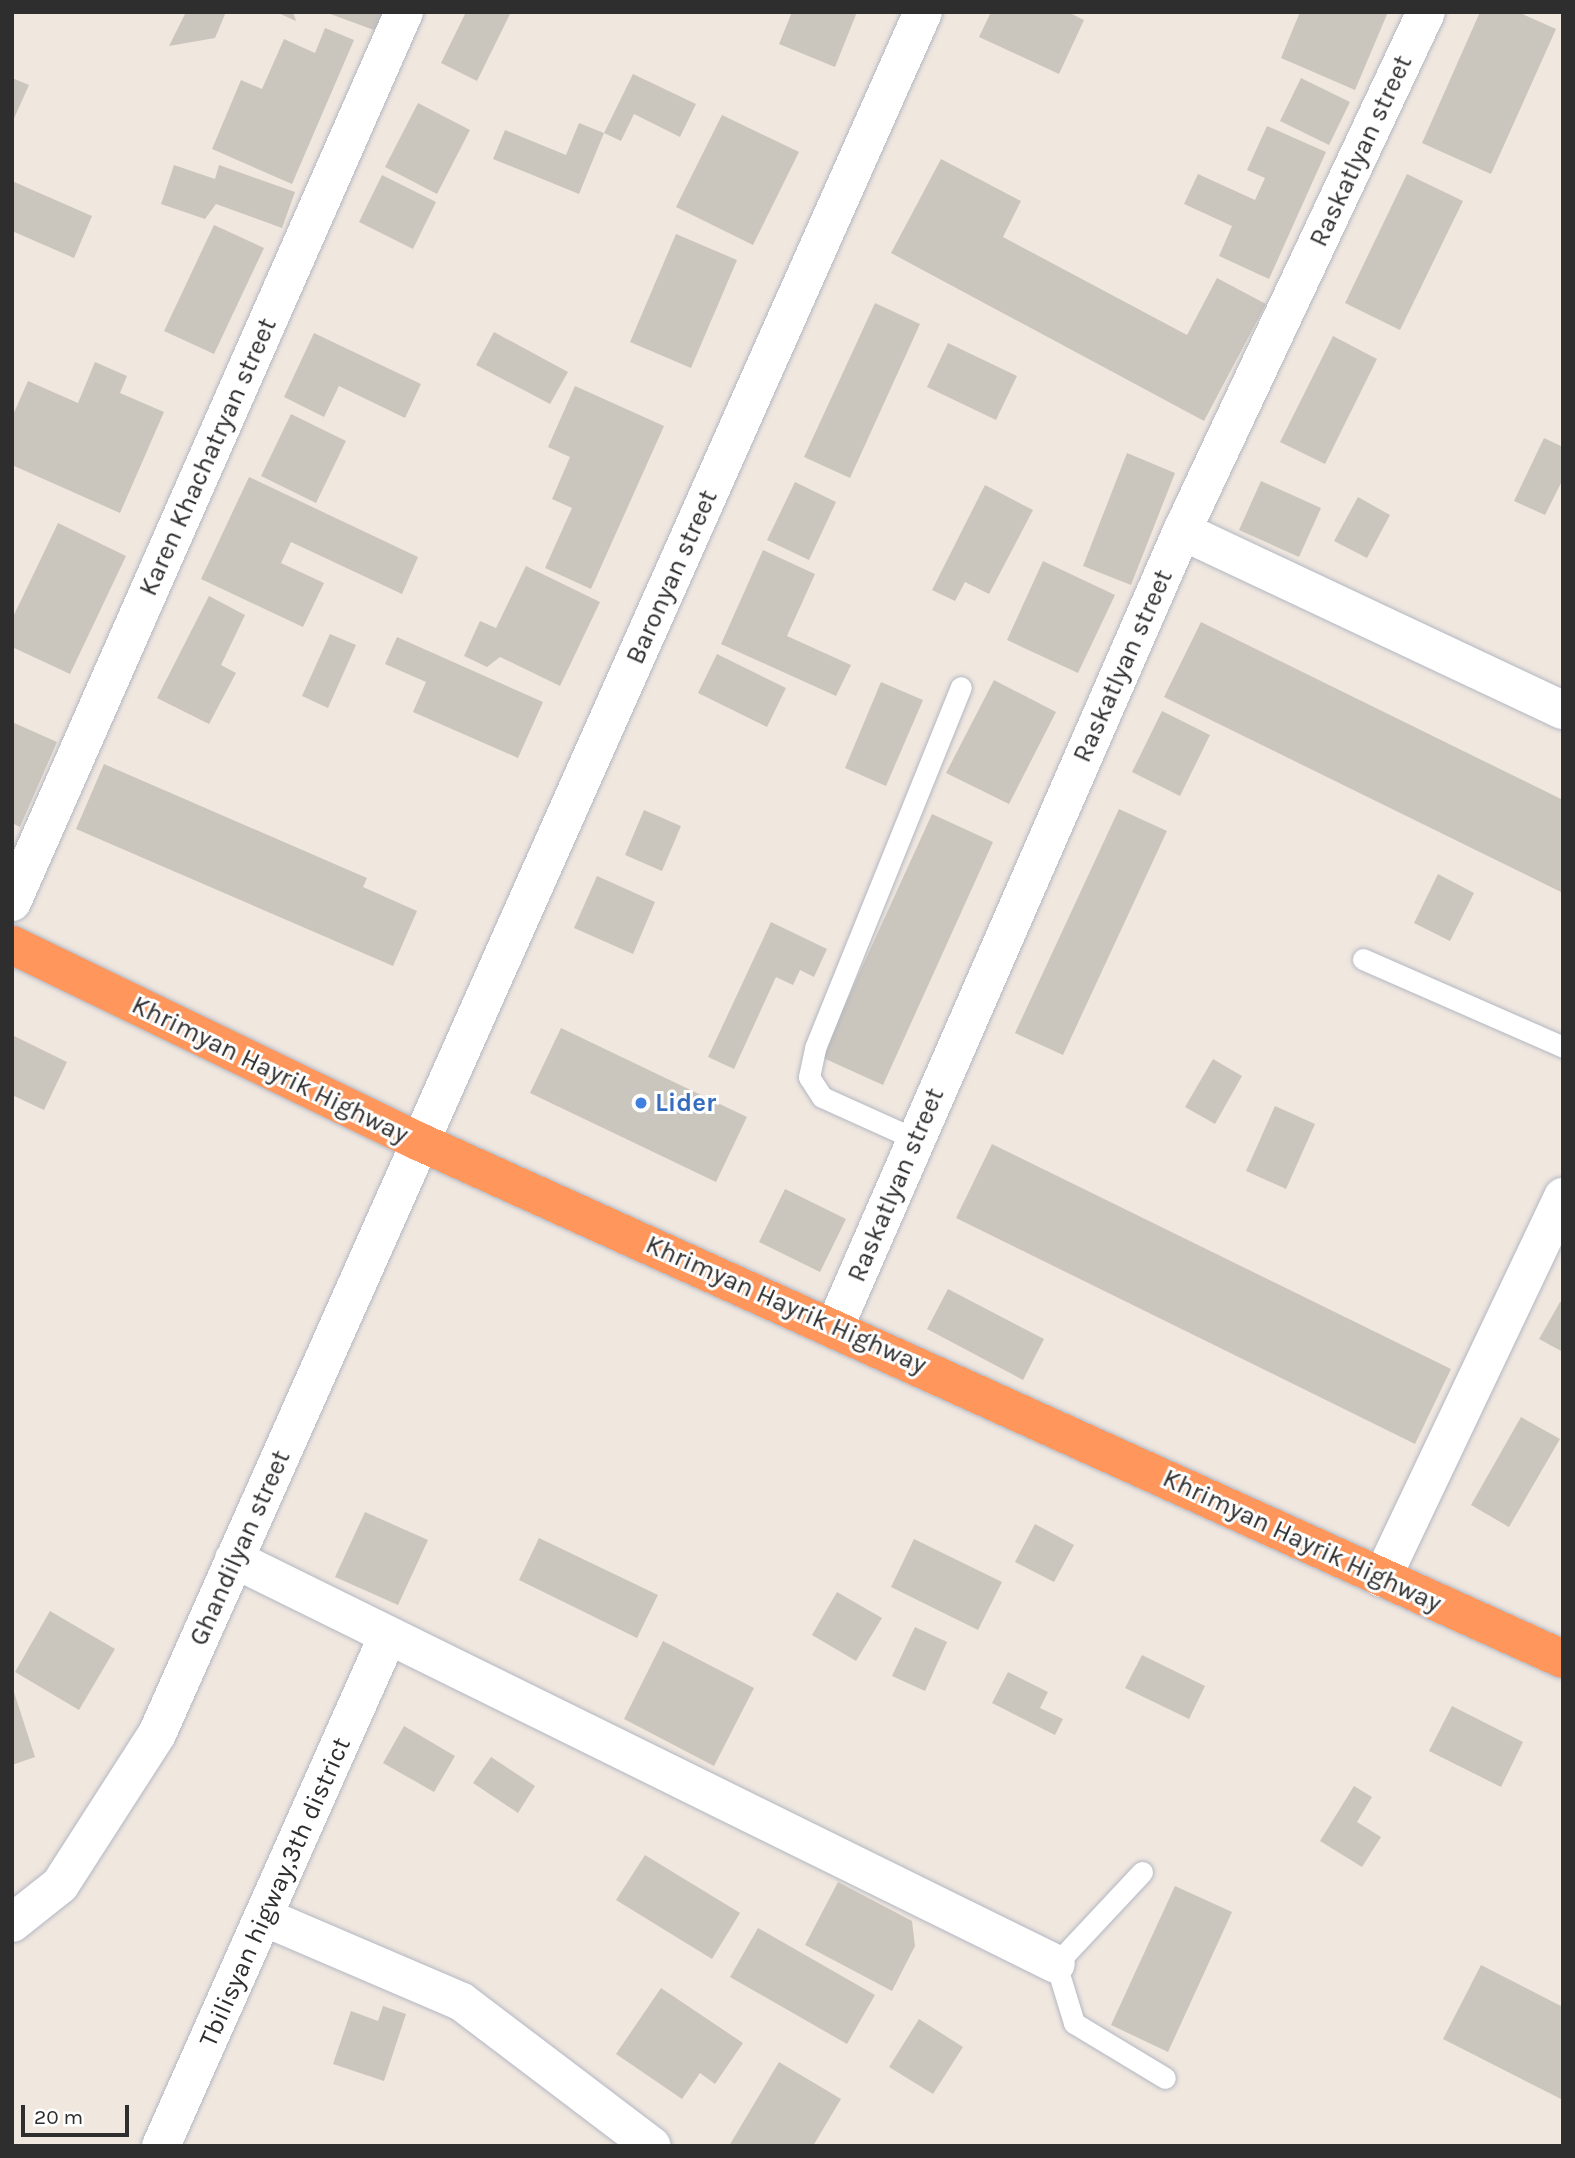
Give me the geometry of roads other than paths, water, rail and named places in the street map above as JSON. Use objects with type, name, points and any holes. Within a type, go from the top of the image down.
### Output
[{"type":"highway","name":"Khrimyan Hayrik Highway","points":[[12,945],[420,1142],[835,1326],[1563,1659]]},
{"type":"street","name":"Karen Khachatryan street","points":[[12,902],[404,12]]},
{"type":"street","name":"Baronyan street","points":[[420,1142],[923,12]]},
{"type":"street","name":"Raskatlyan street","points":[[835,1326],[1182,531],[1426,12]]},
{"type":"street","points":[[1182,531],[1563,710]]},
{"type":"street","name":"Ghandilyan street","points":[[12,1923],[60,1885],[158,1734],[420,1142]]},
{"type":"street","points":[[1382,1578],[1563,1197]]},
{"type":"street","points":[[234,1559],[387,1639],[1056,1964]]},
{"type":"street","name":"Tbilisyan higway,3th district","points":[[161,2146],[387,1639]]},
{"type":"street","points":[[264,1917],[462,2002],[652,2146]]},
{"type":"lane","points":[[915,1139],[822,1097],[809,1077],[815,1048],[961,687]]},
{"type":"lane","points":[[1363,959],[1563,1047]]},
{"type":"lane","points":[[1142,1872],[1056,1964],[1074,2023],[1165,2078]]},
{"type":"place","name":"Lider","points":[[641,1103]]}]
